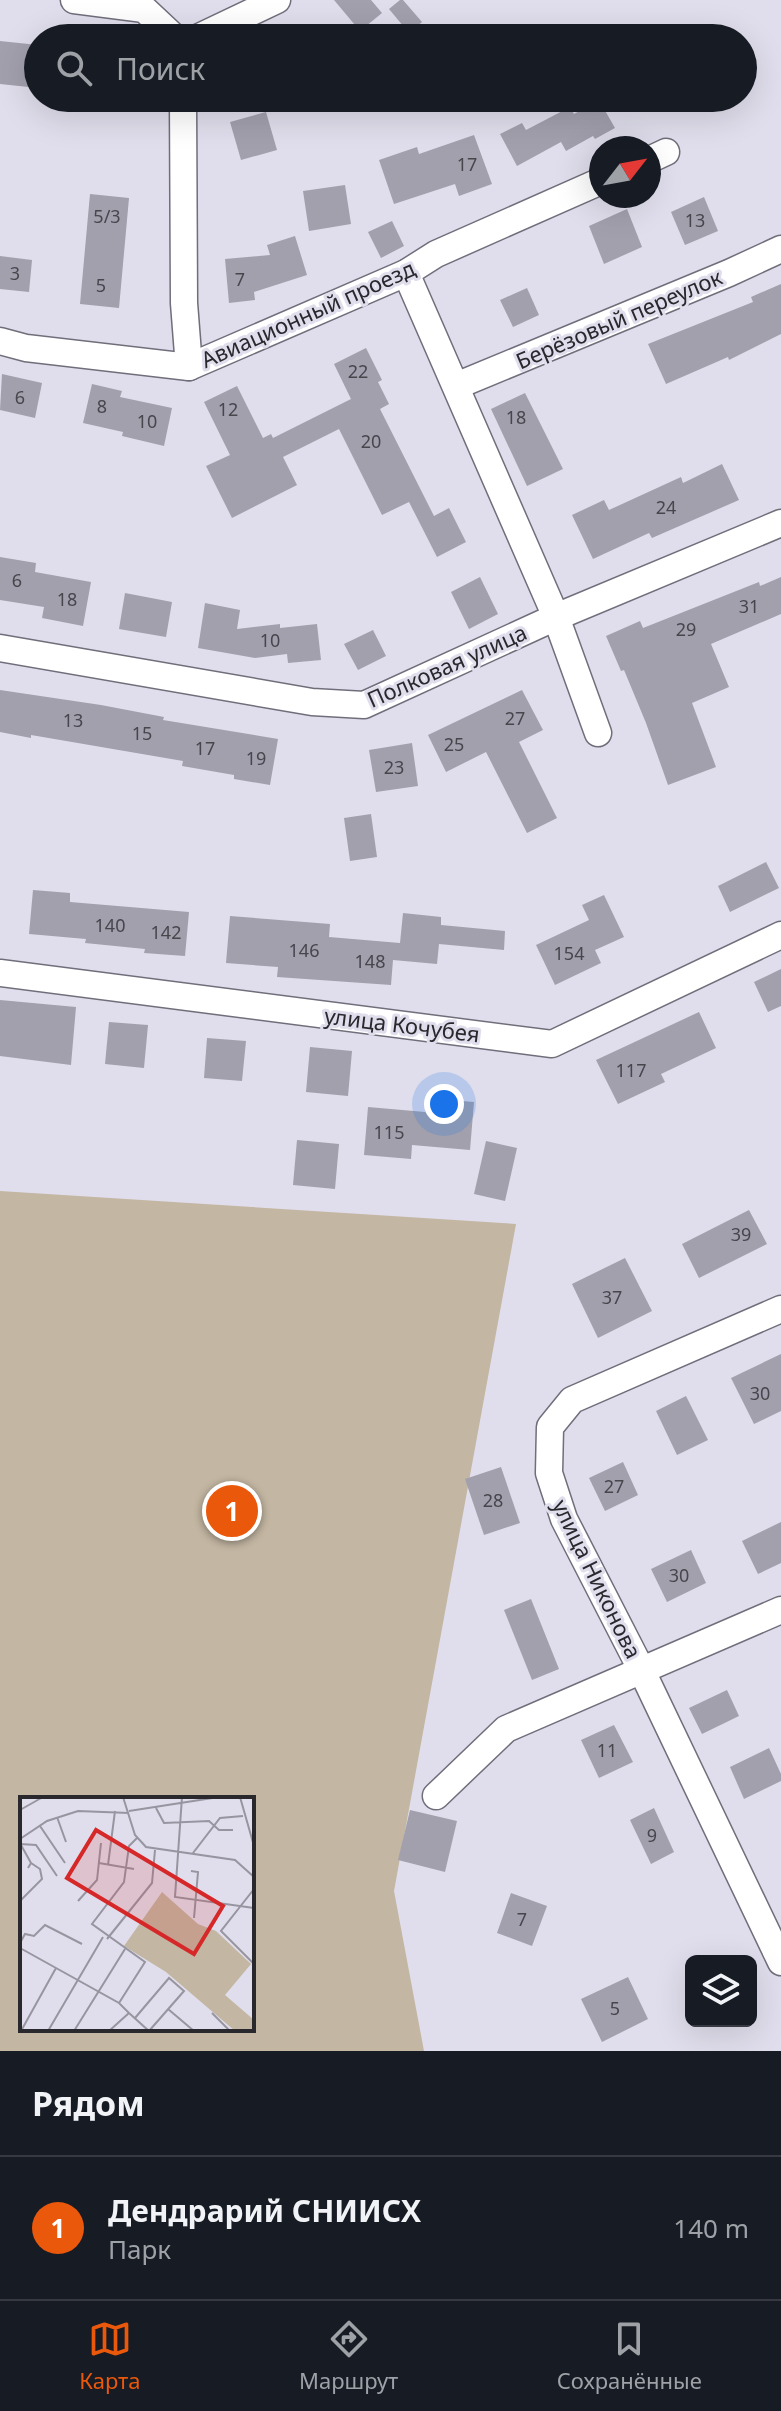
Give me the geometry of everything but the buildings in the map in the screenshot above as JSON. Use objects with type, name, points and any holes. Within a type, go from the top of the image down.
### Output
[{"type":"street","points":[[74,0],[144,9],[160,24]]},
{"type":"street","points":[[226,24],[277,0]]},
{"type":"street","points":[[183,112],[184,303],[189,367]]},
{"type":"street","name":"Авиационный проезд","points":[[0,341],[26,348],[189,367],[406,273],[436,254],[589,186]]},
{"type":"street","name":"Берёзовый переулок","points":[[456,386],[781,249]]},
{"type":"street","points":[[406,273],[556,617],[598,733]]},
{"type":"street","name":"Полковая улица","points":[[0,648],[312,702],[364,705],[556,617],[781,523]]},
{"type":"street","name":"улица Кочубея","points":[[0,973],[552,1044],[781,935]]},
{"type":"street","name":"улица Никонова","points":[[781,1309],[572,1400],[550,1427],[549,1473],[564,1519],[641,1669],[781,1962]]},
{"type":"street","points":[[436,1796],[506,1729],[781,1610]]},
{"type":"shaded area","points":[[0,1191],[516,1224],[394,1891],[424,2051],[0,2051]]},
{"type":"place","name":"Дендрарий СНИИСХ","points":[[232,1511]]}]
